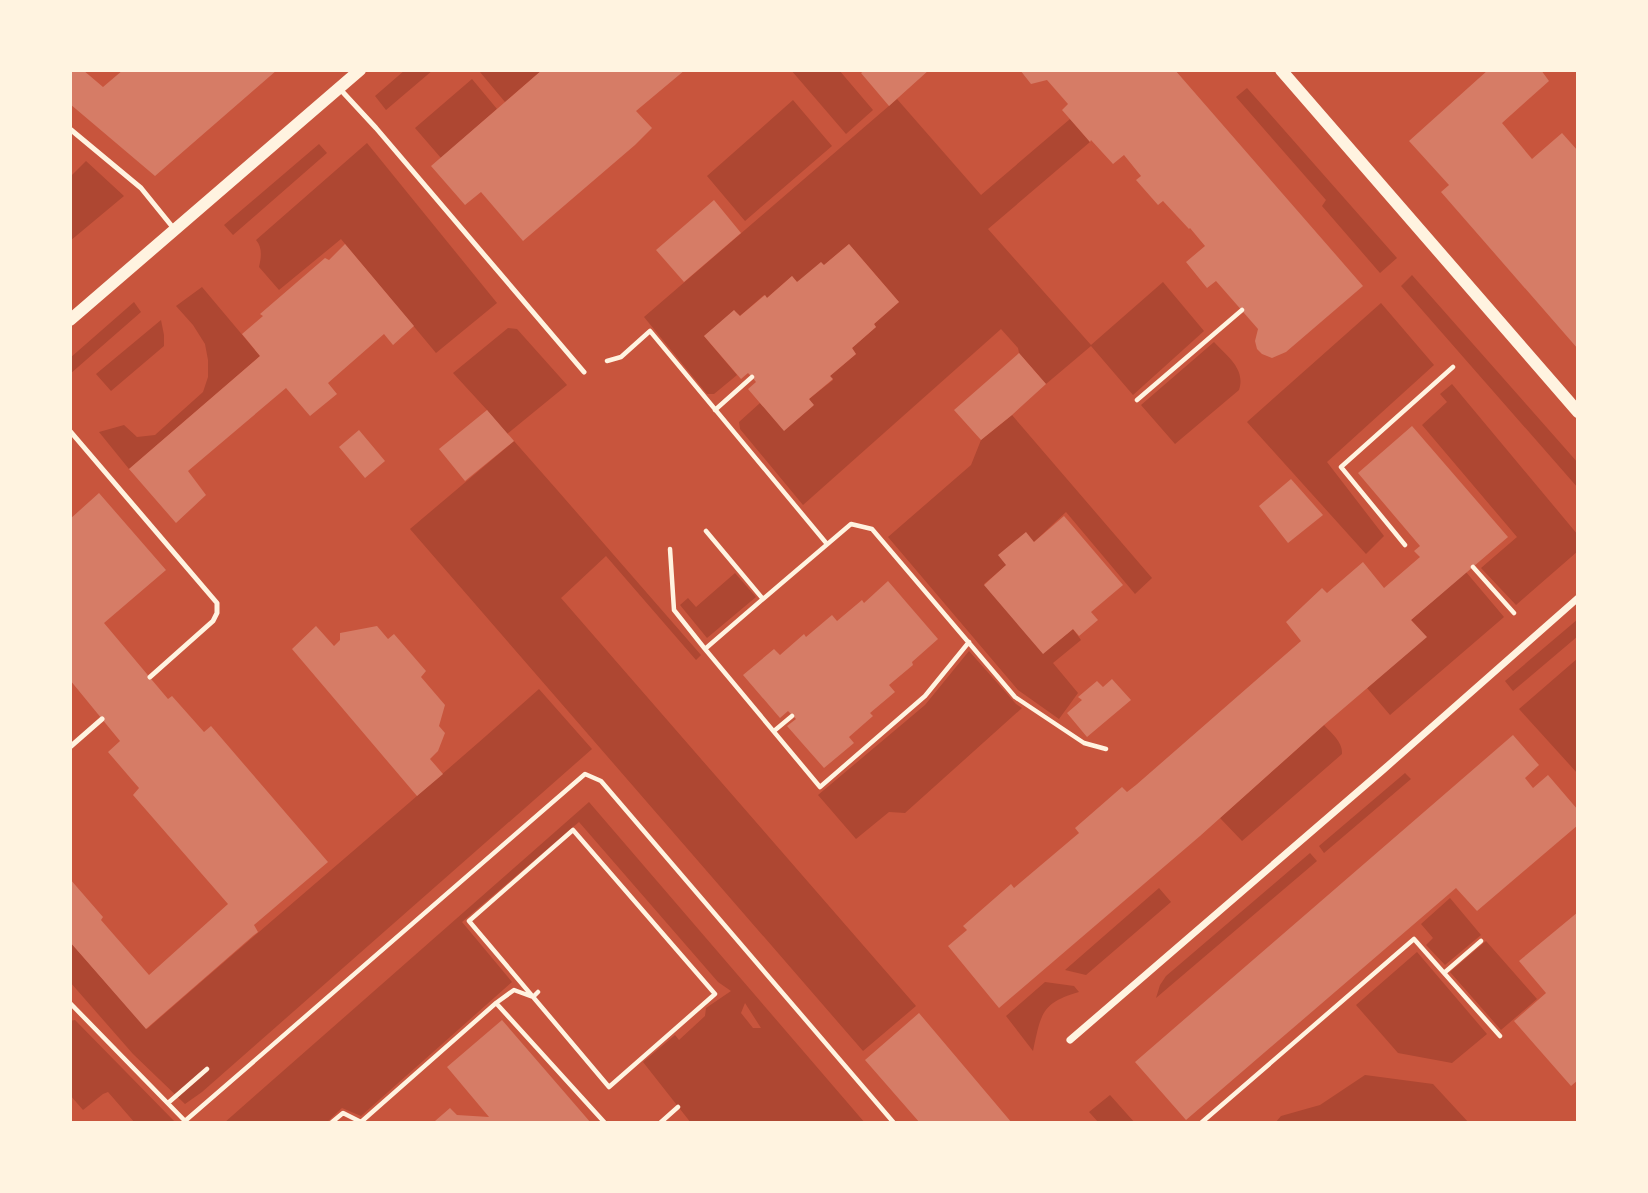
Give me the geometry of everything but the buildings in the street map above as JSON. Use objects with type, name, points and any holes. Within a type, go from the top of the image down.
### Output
[{"type":"street","points":[[70,320],[360,70]]},
{"type":"street","points":[[1281,70],[1578,412]]},
{"type":"street","points":[[1070,1040],[1578,598]]},
{"type":"lane","points":[[340,88],[583,372]]},
{"type":"lane","points":[[70,129],[141,188],[175,230]]},
{"type":"lane","points":[[70,431],[217,603],[217,613],[213,621],[150,677]]},
{"type":"lane","points":[[70,747],[102,719]]},
{"type":"path","points":[[1137,400],[1242,310]]},
{"type":"path","points":[[598,359],[609,362],[621,357],[650,331],[828,544]]},
{"type":"path","points":[[1405,545],[1341,467],[1453,367]]},
{"type":"path","points":[[715,410],[752,377]]},
{"type":"path","points":[[705,649],[851,524],[872,529],[1015,698],[1084,743],[1106,749]]},
{"type":"path","points":[[706,531],[763,599]]},
{"type":"path","points":[[670,549],[674,610],[820,787],[925,696],[970,642]]},
{"type":"path","points":[[1473,567],[1514,613]]},
{"type":"path","points":[[774,731],[792,716]]},
{"type":"path","points":[[70,1003],[186,1122],[585,775],[601,780],[894,1123]]},
{"type":"path","points":[[331,1123],[343,1113],[360,1122],[514,990],[536,995],[609,1087],[715,994],[573,830],[469,921],[536,995]]},
{"type":"path","points":[[1201,1123],[1414,939],[1500,1037]]},
{"type":"path","points":[[1444,973],[1481,941]]},
{"type":"path","points":[[496,1003],[605,1123]]},
{"type":"path","points":[[168,1103],[207,1069]]},
{"type":"path","points":[[660,1123],[678,1107]]},
{"type":"shaded area","points":[[405,70],[433,70],[386,110],[375,96]]},
{"type":"shaded area","points":[[542,70],[505,102],[480,72]]},
{"type":"shaded area","points":[[791,70],[839,70],[873,110],[846,134]]},
{"type":"shaded area","points":[[472,79],[497,109],[441,158],[415,128]]},
{"type":"shaded area","points":[[1247,88],[1397,258],[1380,273],[1322,206],[1326,200],[1236,97]]},
{"type":"shaded area","points":[[897,99],[981,195],[1070,119],[1090,142],[988,229],[1091,345],[1163,282],[1204,331],[1133,395],[1091,346],[1046,384],[1001,329],[803,505],[740,429],[739,422],[760,403],[784,430],[813,406],[809,399],[833,380],[830,376],[856,354],[852,348],[899,302],[849,244],[824,265],[797,282],[792,276],[767,298],[764,295],[740,316],[734,311],[704,336],[737,375],[714,394],[707,394],[644,317]]},
{"type":"shaded area","points":[[793,100],[832,146],[745,221],[707,176]]},
{"type":"shaded area","points":[[367,143],[497,303],[436,353],[341,239],[279,290],[259,267],[261,250],[256,240]]},
{"type":"shaded area","points":[[319,144],[327,153],[233,235],[224,225]]},
{"type":"shaded area","points":[[86,161],[124,196],[70,241],[70,177]]},
{"type":"shaded area","points":[[1412,275],[1578,463],[1578,488],[1401,286]]},
{"type":"shaded area","points":[[202,287],[260,356],[129,469],[99,432],[124,425],[137,437],[155,435],[203,392],[208,377],[205,344],[176,306]]},
{"type":"shaded area","points":[[134,302],[141,312],[70,374],[70,358]]},
{"type":"shaded area","points":[[1381,303],[1434,365],[1327,462],[1384,536],[1366,554],[1247,422]]},
{"type":"shaded area","points":[[161,320],[164,346],[111,391],[96,374]]},
{"type":"shaded area","points":[[508,328],[517,329],[567,385],[507,434],[453,373]]},
{"type":"shaded area","points":[[1214,342],[1238,369],[1239,390],[1175,444],[1141,405]]},
{"type":"shaded area","points":[[1452,384],[1578,535],[1578,551],[1516,605],[1481,568],[1517,537],[1422,425],[1447,402],[1440,394]]},
{"type":"shaded area","points":[[1012,415],[1152,578],[1135,594],[1066,512],[984,584],[1043,653],[1073,629],[1081,640],[1053,663],[1078,693],[1059,719],[1018,690],[888,537],[971,465],[981,440]]},
{"type":"shaded area","points":[[514,441],[701,655],[696,660],[606,556],[561,598],[916,1006],[863,1051],[410,529]]},
{"type":"shaded area","points":[[1466,572],[1504,617],[1390,715],[1367,688],[1426,637],[1411,620]]},
{"type":"shaded area","points":[[735,573],[756,597],[707,638],[680,605],[688,598],[696,607]]},
{"type":"shaded area","points":[[1578,619],[1578,636],[1513,691],[1505,681]]},
{"type":"shaded area","points":[[969,651],[1022,708],[905,813],[889,812],[856,839],[818,795],[925,705]]},
{"type":"shaded area","points":[[1578,658],[1578,774],[1519,709]]},
{"type":"shaded area","points":[[539,689],[592,749],[202,1092],[185,1104],[133,1054],[70,982],[70,942],[147,1029]]},
{"type":"shaded area","points":[[1324,725],[1339,742],[1342,754],[1242,841],[1220,818]]},
{"type":"shaded area","points":[[1405,773],[1411,779],[1324,853],[1319,846]]},
{"type":"shaded area","points":[[589,802],[865,1123],[691,1123],[643,1062],[675,1035],[679,1040],[705,1016],[706,1008],[731,991],[718,982],[579,822],[462,922],[512,982],[361,1116],[342,1108],[326,1123],[224,1123]],"holes":[[[745,1003],[761,1028],[753,1028],[741,1013]]]},
{"type":"shaded area","points":[[1310,853],[1317,861],[1156,998],[1166,976]]},
{"type":"shaded area","points":[[1159,888],[1171,902],[1086,975],[1065,970]]},
{"type":"shaded area","points":[[1450,898],[1481,935],[1445,965],[1426,945],[1433,938],[1421,924]]},
{"type":"shaded area","points":[[1486,941],[1537,999],[1501,1030],[1450,972]]},
{"type":"shaded area","points":[[1417,952],[1487,1034],[1452,1063],[1398,1053],[1356,1005]]},
{"type":"shaded area","points":[[1045,982],[1074,986],[1079,992],[1057,1001],[1045,1012],[1033,1051],[1006,1016]]},
{"type":"shaded area","points":[[75,1020],[176,1123],[135,1123],[108,1092],[83,1110],[70,1095],[70,1021]]},
{"type":"shaded area","points":[[1365,1075],[1433,1084],[1469,1123],[1275,1123],[1281,1116],[1320,1105]]},
{"type":"shaded area","points":[[1110,1095],[1135,1123],[1099,1123],[1089,1112]]}]
